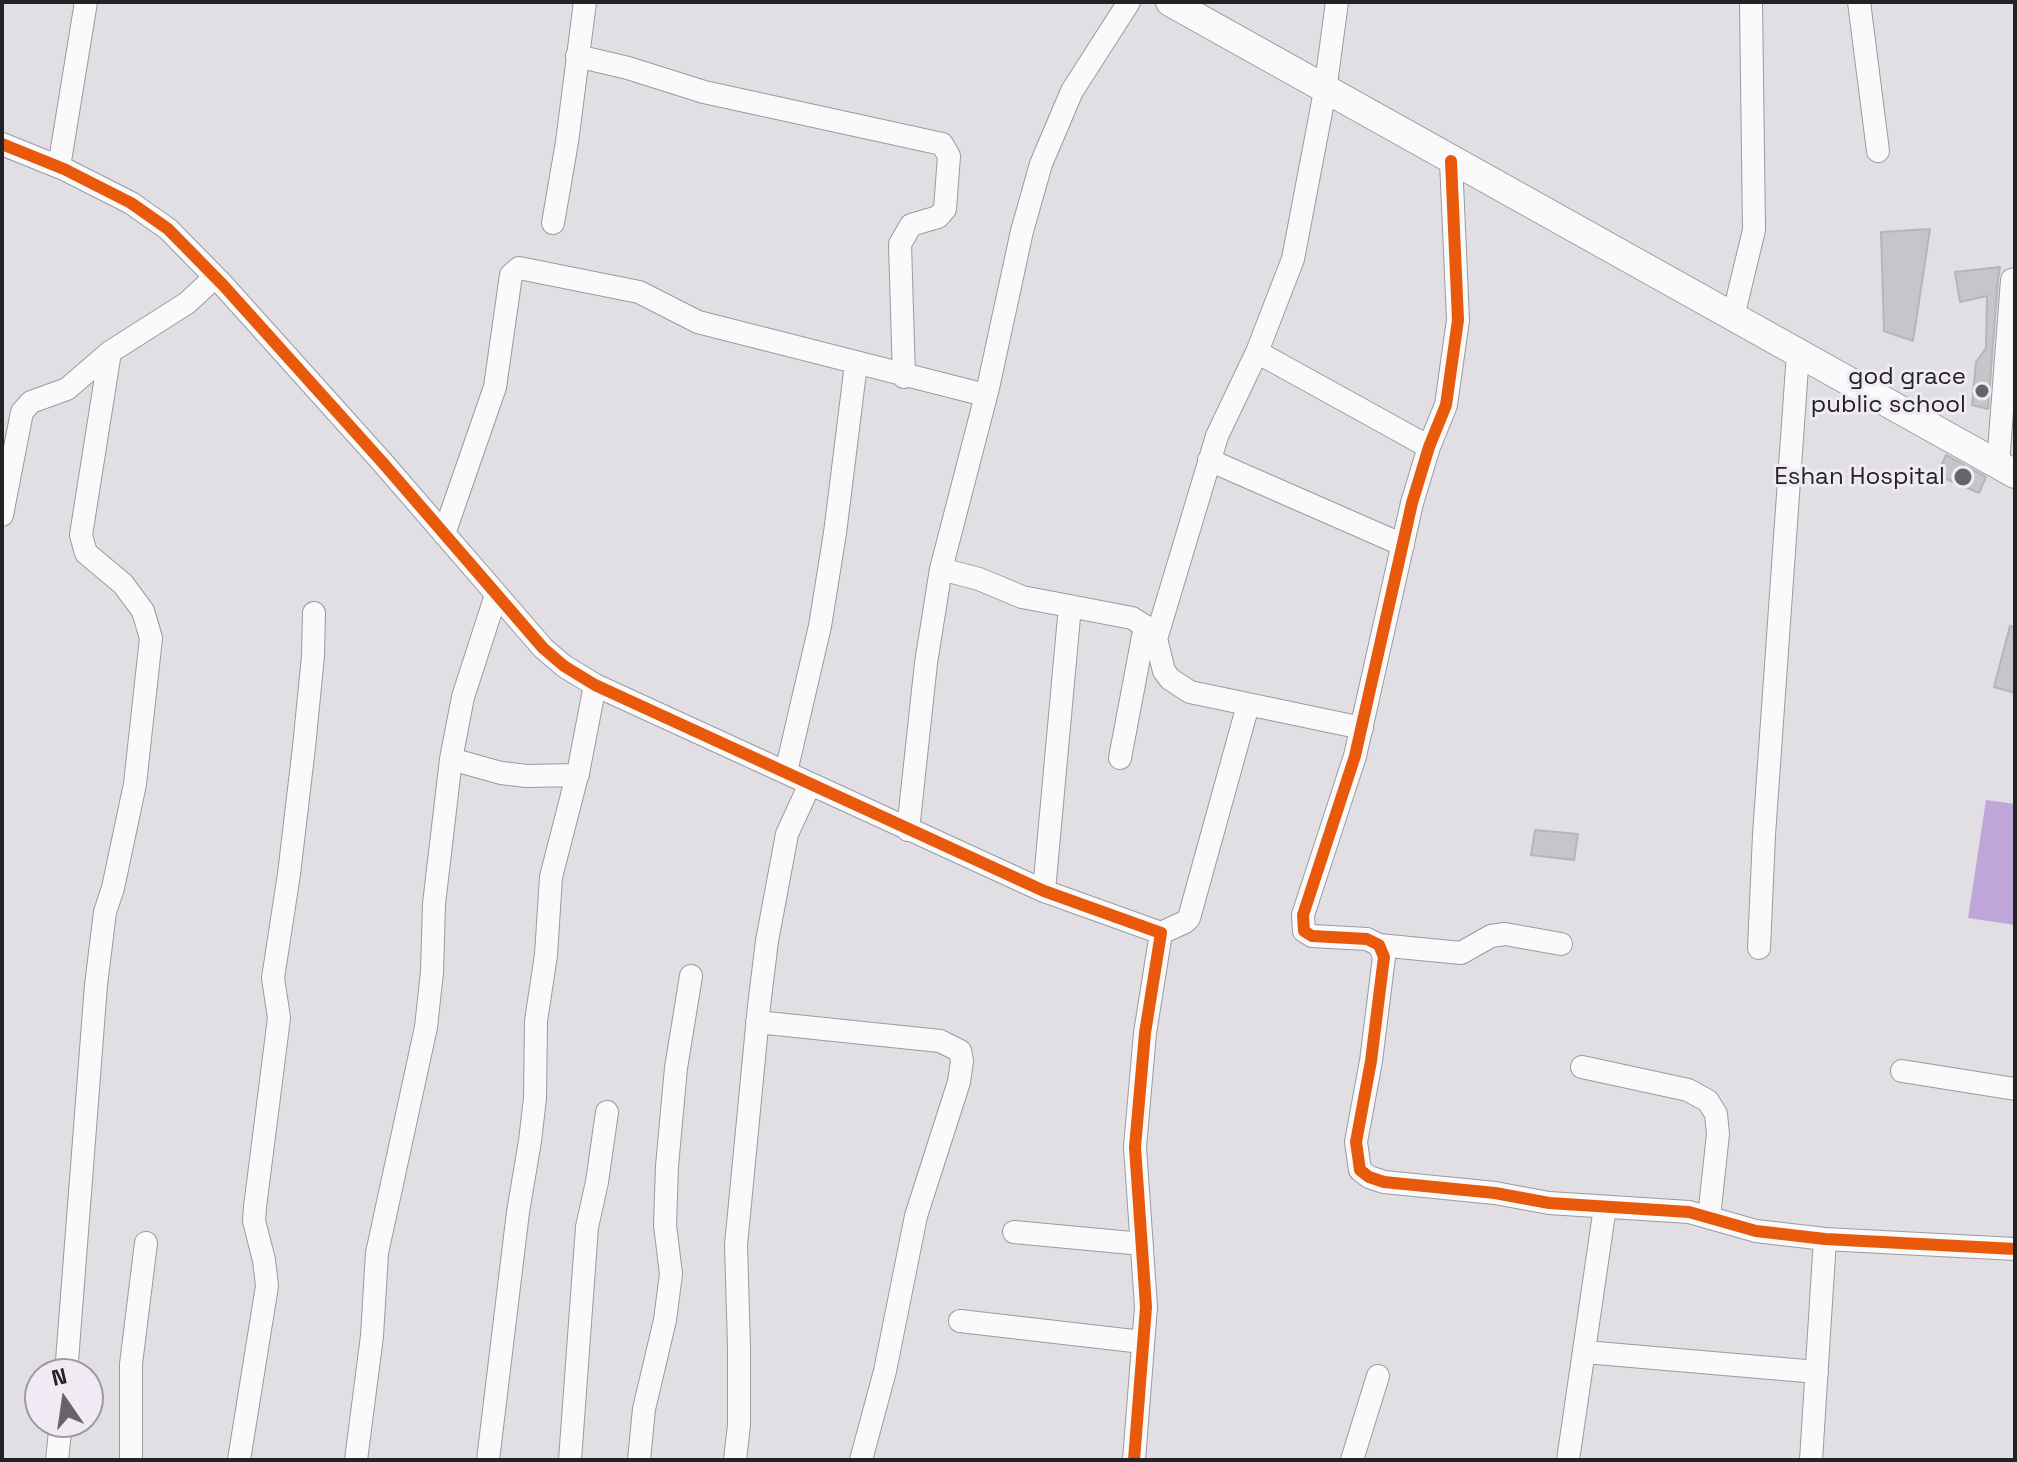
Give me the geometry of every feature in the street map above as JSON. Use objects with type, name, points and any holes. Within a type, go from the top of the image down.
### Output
[{"type":"main road","points":[[1170,2],[2006,469]]},
{"type":"street","points":[[59,167],[86,2]]},
{"type":"street","points":[[553,223],[585,2]]},
{"type":"street","points":[[908,830],[926,663],[941,569],[1022,231],[1045,154],[1072,91],[1129,2]]},
{"type":"street","points":[[1120,758],[1151,632],[1209,460],[1229,405],[1257,352],[1293,259],[1325,91],[1337,2]]},
{"type":"street","points":[[1733,317],[1754,230],[1751,2]]},
{"type":"street","points":[[1859,2],[1878,151]]},
{"type":"street","points":[[577,56],[704,92],[942,144],[949,156],[945,209],[938,217],[911,225],[900,244],[904,377]]},
{"type":"street","points":[[2,144],[59,167],[131,203],[168,229],[215,277],[543,648],[564,666],[595,685],[908,830],[1044,891],[1161,933],[1189,918],[1248,705]]},
{"type":"street","points":[[1451,161],[1458,320],[1446,405],[1412,503],[1362,728],[1303,915],[1304,931],[1324,938],[1367,939],[1379,945],[1461,953],[1491,936],[1505,934],[1561,944]]},
{"type":"street","points":[[444,534],[495,387],[511,275],[519,268],[639,292],[698,322],[904,377],[985,395]]},
{"type":"street","points":[[2,515],[22,412],[31,402],[67,389],[110,352],[187,303],[215,277]]},
{"type":"street","points":[[2006,469],[2012,280],[2015,279]]},
{"type":"street","points":[[67,1358],[96,985],[105,912],[135,784],[151,638],[143,611],[123,584],[86,553],[81,535],[110,352]]},
{"type":"street","points":[[1257,352],[1429,447]]},
{"type":"street","points":[[1759,948],[1764,835],[1798,353]]},
{"type":"street","points":[[786,772],[820,626],[856,364]]},
{"type":"street","points":[[1209,460],[1403,545]]},
{"type":"street","points":[[941,569],[979,579],[1022,597],[1132,618],[1151,632],[1164,671],[1170,679],[1190,692],[1362,728]]},
{"type":"street","points":[[356,1460],[372,1336],[377,1253],[426,1027],[432,972],[434,904],[451,759],[463,697],[496,595]]},
{"type":"street","points":[[1044,891],[1070,606]]},
{"type":"street","points":[[239,1460],[267,1286],[254,1221],[279,1018],[273,978],[304,747],[314,613]]},
{"type":"street","points":[[488,1460],[535,1098],[536,1021],[546,955],[551,877],[578,775],[595,685]]},
{"type":"street","points":[[451,759],[501,773],[578,775]]},
{"type":"street","points":[[735,1460],[739,1425],[736,1245],[757,1022],[767,941],[787,834],[810,784]]},
{"type":"street","points":[[1134,1460],[1146,1307],[1135,1147],[1145,1033],[1161,933]]},
{"type":"street","points":[[1379,945],[1384,957],[1371,1061],[1356,1142],[1360,1170],[1369,1177],[1384,1182],[1495,1193],[1549,1203],[1689,1212],[1756,1231],[1825,1239],[2015,1249]]},
{"type":"street","points":[[639,1460],[644,1409],[665,1320],[671,1274],[665,1225],[667,1166],[676,1068],[691,976]]},
{"type":"street","points":[[757,1022],[940,1041],[960,1051],[959,1082],[916,1216],[885,1371],[861,1460]]},
{"type":"street","points":[[1582,1067],[1688,1090],[1708,1101],[1716,1114],[1718,1134],[1709,1217]]},
{"type":"street","points":[[1902,1071],[2015,1089]]},
{"type":"street","points":[[570,1460],[587,1227],[607,1112]]},
{"type":"street","points":[[1568,1460],[1605,1207]]},
{"type":"street","points":[[1014,1232],[1142,1244]]},
{"type":"street","points":[[1811,1460],[1825,1239]]},
{"type":"street","points":[[131,1460],[131,1364],[146,1243]]},
{"type":"street","points":[[960,1321],[1142,1342]]},
{"type":"street","points":[[1585,1352],[1817,1372]]},
{"type":"street","points":[[1352,1460],[1378,1376]]},
{"type":"street","points":[[57,1460],[59,1438]]},
{"type":"shaded area","points":[[1986,800],[2015,804],[2015,925],[1968,918]]},
{"type":"building","points":[[1930,229],[1913,341],[1884,331],[1881,232]]},
{"type":"building","points":[[2000,267],[1988,409],[1972,405],[1976,362],[1986,348],[1987,296],[1960,302],[1955,272]]},
{"type":"building","points":[[1946,455],[1986,477],[1979,493],[1937,475]]},
{"type":"building","points":[[2010,626],[2015,627],[2015,693],[1994,687]]},
{"type":"building","points":[[1535,830],[1578,834],[1574,860],[1531,855]]},
{"type":"cycle path","points":[[2,144],[64,169],[131,203],[168,229],[223,285],[383,463],[543,648],[564,666],[595,685],[1044,891],[1161,933],[1145,1033],[1135,1147],[1146,1307],[1134,1460]]},
{"type":"cycle path","points":[[1451,161],[1458,320],[1446,405],[1412,503],[1355,756],[1303,915],[1304,931],[1312,936],[1367,939],[1379,945],[1384,957],[1371,1061],[1356,1142],[1360,1170],[1384,1182],[1495,1193],[1549,1203],[1689,1212],[1756,1231],[1825,1239],[2015,1249]]},
{"type":"place","name":"god grace public school","points":[[1982,391]]},
{"type":"place","name":"Eshan Hospital","points":[[1963,477]]}]
